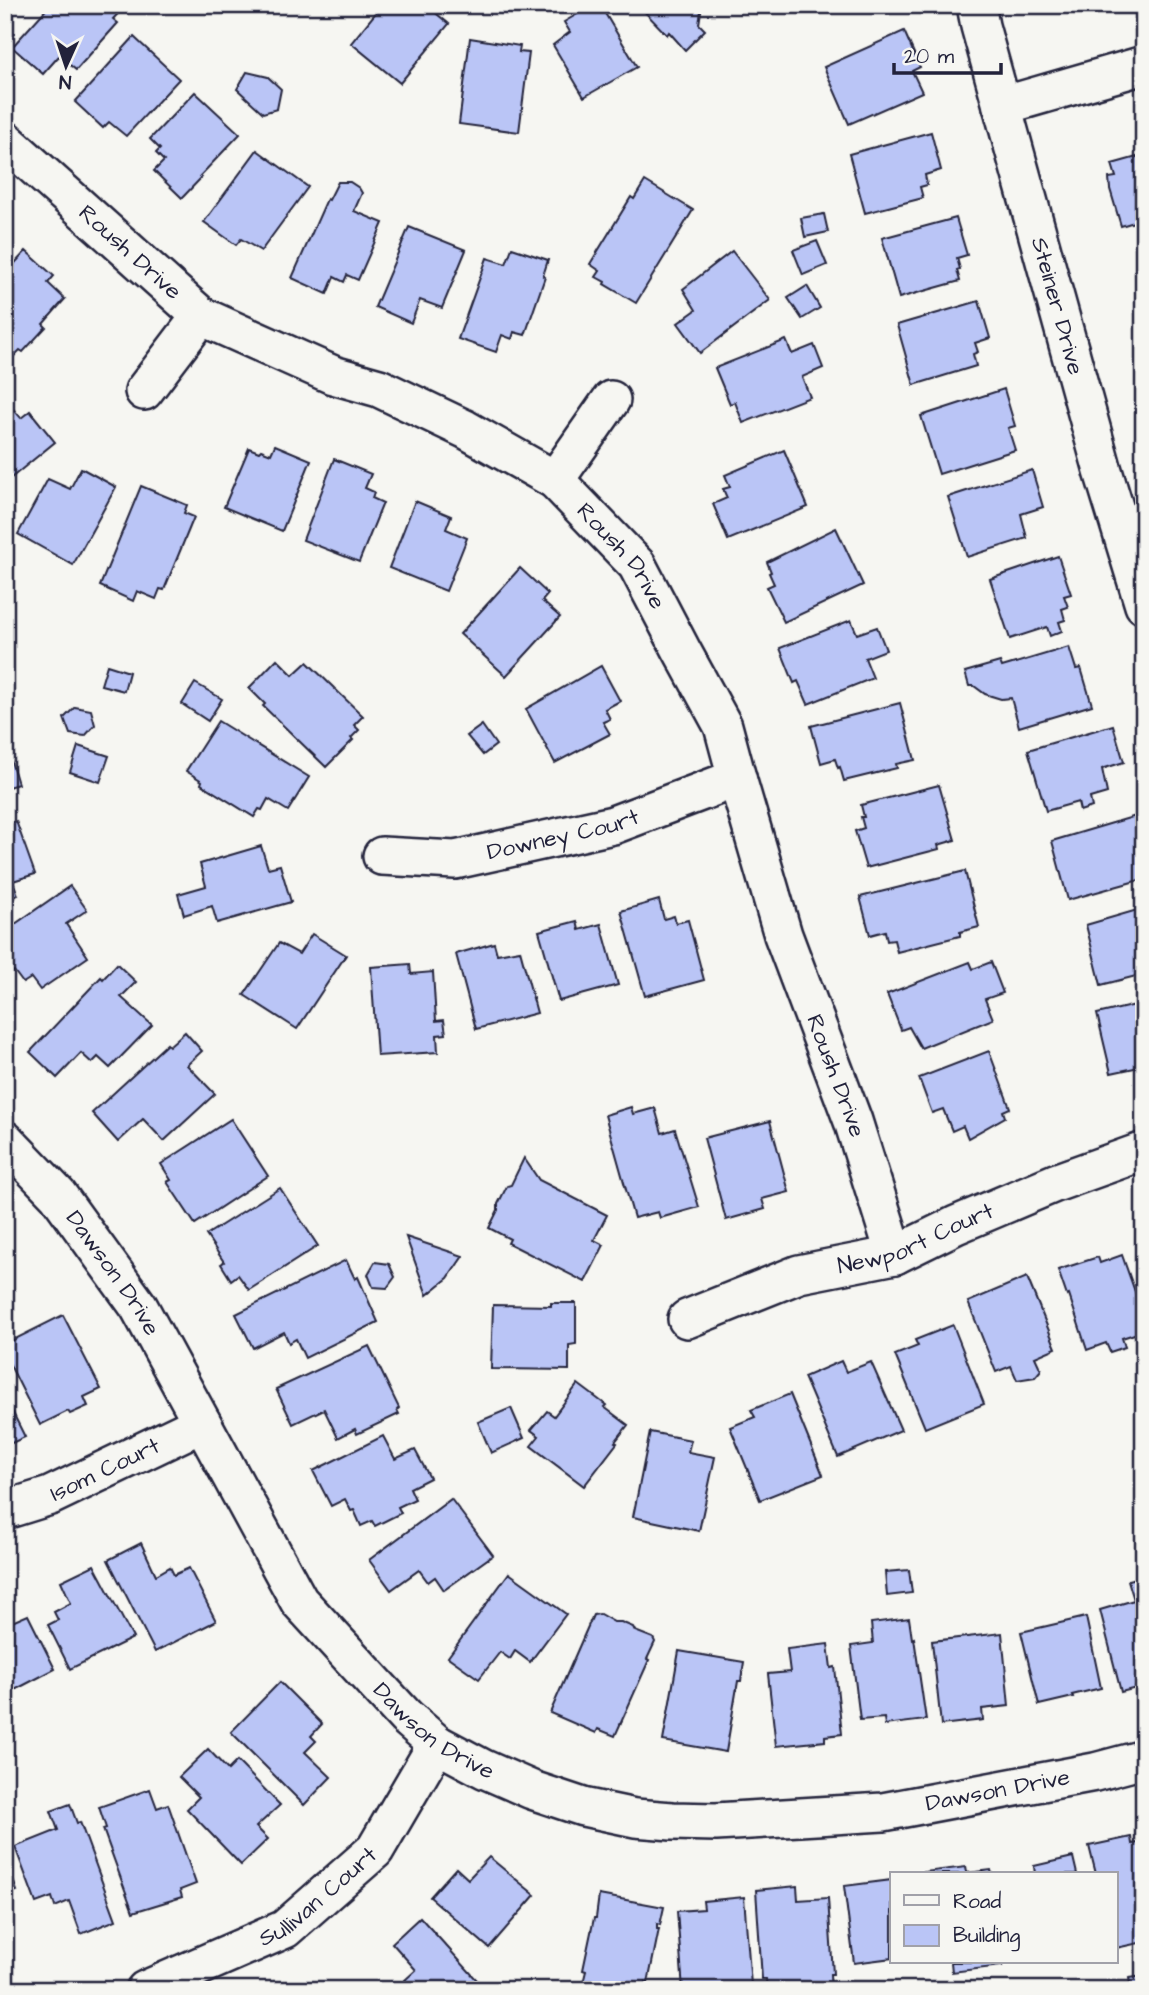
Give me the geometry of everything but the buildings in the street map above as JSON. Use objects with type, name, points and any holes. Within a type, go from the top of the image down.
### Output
[{"type":"street","name":"Steiner Drive","points":[[976,5],[1103,471],[1144,605]]},
{"type":"street","points":[[1002,106],[1144,65]]},
{"type":"street","name":"Roush Drive","points":[[5,140],[201,316],[332,374],[379,388],[465,429],[555,480],[637,565],[723,726],[783,935],[850,1112],[895,1255]]},
{"type":"street","points":[[144,391],[201,316]]},
{"type":"street","points":[[555,480],[611,400]]},
{"type":"street","name":"Downey Court","points":[[382,856],[456,860],[612,825],[737,778]]},
{"type":"street","name":"Dawson Drive","points":[[5,1140],[58,1195],[139,1307],[299,1601],[406,1717],[437,1744],[532,1790],[583,1807],[635,1818],[716,1822],[883,1812],[1095,1772],[1144,1759]]},
{"type":"street","name":"Newport Court","points":[[687,1319],[799,1275],[895,1255],[956,1225],[1055,1183],[1144,1152]]},
{"type":"street","name":"Isom Court","points":[[5,1510],[50,1496],[202,1423]]},
{"type":"street","name":"Sullivan Court","points":[[145,1990],[285,1929],[375,1850],[437,1744]]}]
